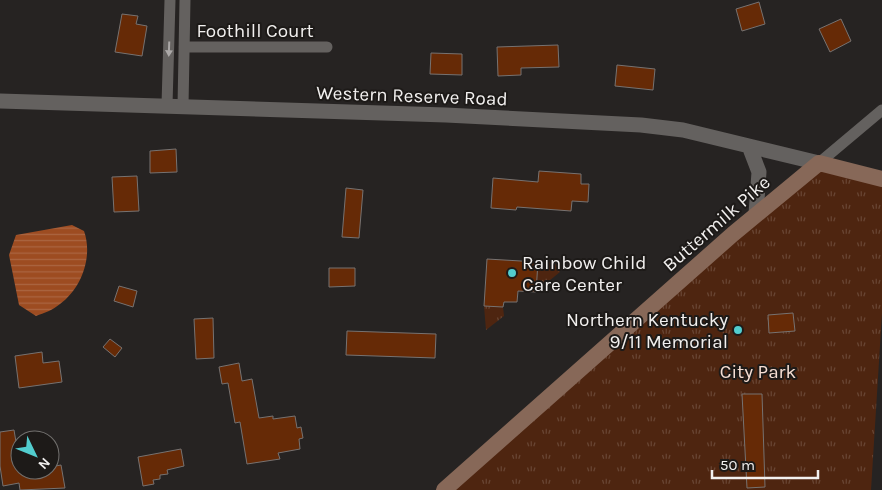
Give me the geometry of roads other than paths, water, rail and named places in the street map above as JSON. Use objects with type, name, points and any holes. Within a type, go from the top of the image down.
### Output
[{"type":"main road","points":[[819,163],[882,179]]},
{"type":"main road","name":"Buttermilk Pike","points":[[444,490],[756,214],[819,163]]},
{"type":"street","points":[[167,105],[170,0]]},
{"type":"street","points":[[183,106],[185,0]]},
{"type":"street","name":"Foothill Court","points":[[184,47],[327,47]]},
{"type":"street","name":"Western Reserve Road","points":[[0,101],[446,115],[641,125],[683,130],[819,163]]},
{"type":"street","name":"Buttermilk Pike","points":[[819,163],[882,110]]},
{"type":"street","points":[[749,146],[759,172],[756,214]]},
{"type":"place","name":"Rainbow Child Care Center","points":[[512,273]]},
{"type":"place","name":"Northern Kentucky 9/11 Memorial","points":[[738,330]]},
{"type":"park label","name":"City Park","points":[[758,371]]}]
